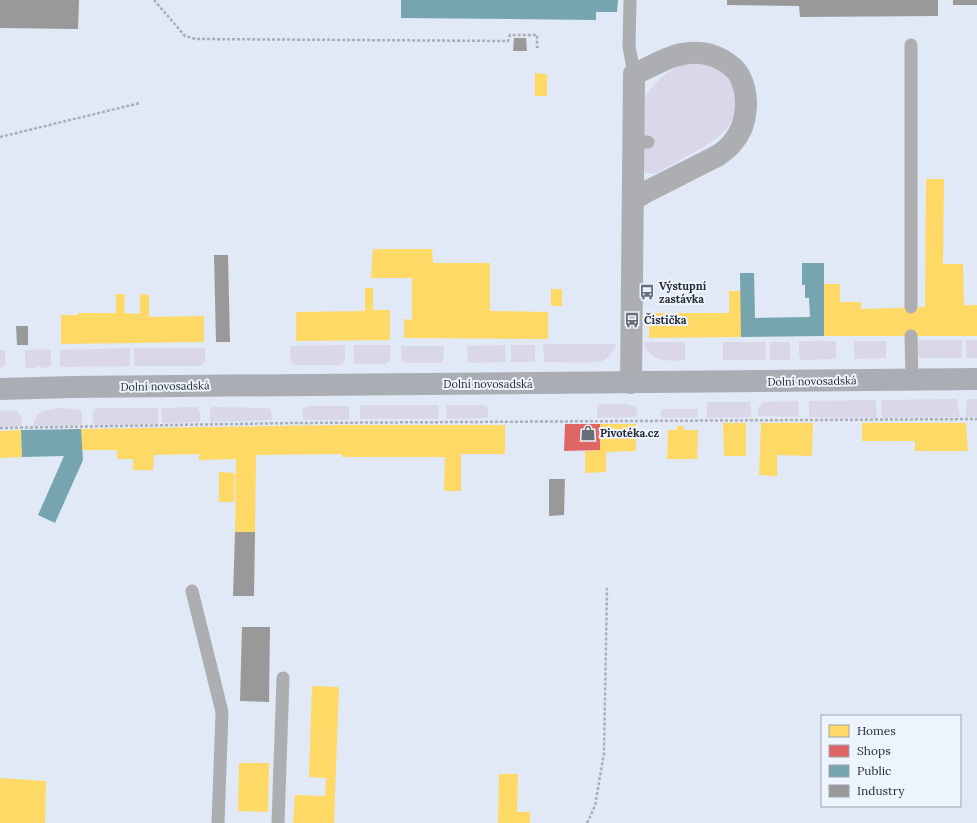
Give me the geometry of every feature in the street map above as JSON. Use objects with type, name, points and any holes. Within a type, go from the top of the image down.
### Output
[{"type":"main road","name":"Dolní novosadská","points":[[0,389],[72,387],[977,379]]},
{"type":"street","points":[[631,383],[633,200],[641,142],[634,74],[649,68],[663,59],[676,55],[702,53],[723,61],[739,75],[744,89],[746,104],[744,122],[734,142],[717,156],[633,200]]},
{"type":"lane","points":[[630,0],[629,46],[634,74]]},
{"type":"lane","points":[[911,45],[911,307]]},
{"type":"lane","points":[[911,336],[912,380]]},
{"type":"lane","points":[[192,591],[222,712],[218,823]]},
{"type":"lane","points":[[278,823],[284,678]]},
{"type":"path","points":[[154,0],[185,36],[196,39],[508,41],[510,35],[537,35],[537,47],[540,47]]},
{"type":"path","points":[[0,137],[140,102]]},
{"type":"path","points":[[0,428],[292,423],[977,419]]},
{"type":"path","points":[[587,823],[595,806],[604,753],[607,588]]},
{"type":"shaded area","points":[[695,62],[719,69],[728,79],[734,92],[736,103],[732,121],[721,134],[705,146],[659,172],[654,174],[646,173],[643,170],[644,99],[654,85],[671,70],[681,65]]},
{"type":"shaded area","points":[[916,340],[962,340],[962,358],[920,358],[916,354]]},
{"type":"shaded area","points":[[966,340],[977,340],[977,358],[966,358]]},
{"type":"shaded area","points":[[799,341],[836,341],[836,359],[802,360],[799,356]]},
{"type":"shaded area","points":[[854,341],[886,341],[886,358],[854,359]]},
{"type":"shaded area","points":[[643,342],[685,342],[685,360],[672,361],[654,357]]},
{"type":"shaded area","points":[[723,342],[766,342],[765,360],[723,360]]},
{"type":"shaded area","points":[[770,342],[790,342],[790,360],[770,360]]},
{"type":"shaded area","points":[[543,344],[616,344],[611,354],[605,360],[583,363],[544,362]]},
{"type":"shaded area","points":[[345,345],[345,362],[341,365],[296,365],[291,361],[290,346]]},
{"type":"shaded area","points":[[354,345],[390,345],[390,361],[385,364],[354,364]]},
{"type":"shaded area","points":[[505,345],[506,362],[468,363],[467,346]]},
{"type":"shaded area","points":[[511,345],[535,345],[535,362],[511,362]]},
{"type":"shaded area","points":[[401,346],[444,346],[442,363],[405,363],[402,360]]},
{"type":"shaded area","points":[[130,348],[130,366],[60,367],[60,350]]},
{"type":"shaded area","points":[[134,348],[205,348],[205,361],[199,366],[134,366]]},
{"type":"shaded area","points":[[51,349],[51,365],[49,367],[41,368],[40,364],[35,368],[27,368],[25,365],[25,350]]},
{"type":"shaded area","points":[[0,350],[5,350],[5,366],[0,368]]},
{"type":"shaded area","points":[[957,399],[960,417],[882,418],[881,400]]},
{"type":"shaded area","points":[[967,399],[977,399],[977,417],[966,417]]},
{"type":"shaded area","points":[[876,400],[877,418],[809,417],[809,401]]},
{"type":"shaded area","points":[[798,401],[799,417],[758,416],[758,408],[763,402]]},
{"type":"shaded area","points":[[707,402],[750,402],[752,417],[707,418]]},
{"type":"shaded area","points":[[360,405],[439,405],[438,419],[360,419]]},
{"type":"shaded area","points":[[446,405],[486,405],[488,408],[488,418],[447,419]]},
{"type":"shaded area","points":[[598,405],[634,406],[637,409],[637,417],[597,418],[597,407]]},
{"type":"shaded area","points":[[307,406],[349,406],[349,420],[303,420],[302,410]]},
{"type":"shaded area","points":[[197,407],[200,412],[200,422],[162,423],[161,408]]},
{"type":"shaded area","points":[[212,407],[269,408],[271,410],[272,420],[210,422],[210,410]]},
{"type":"shaded area","points":[[61,408],[80,410],[82,412],[82,425],[33,426],[37,414]]},
{"type":"shaded area","points":[[96,408],[158,408],[158,424],[94,425],[92,416]]},
{"type":"shaded area","points":[[661,409],[698,409],[698,417],[661,418]]},
{"type":"shaded area","points":[[0,410],[17,411],[21,416],[22,426],[0,426]]},
{"type":"building: Homes","points":[[535,73],[547,74],[547,96],[535,96]]},
{"type":"building: Homes","points":[[926,179],[944,179],[943,264],[963,264],[964,305],[977,305],[977,336],[824,336],[824,284],[840,284],[840,302],[861,302],[861,309],[925,307]]},
{"type":"building: Homes","points":[[373,249],[432,249],[433,263],[490,263],[490,311],[548,312],[548,339],[404,338],[404,319],[412,320],[412,278],[371,278]]},
{"type":"building: Homes","points":[[365,288],[373,288],[373,310],[390,310],[390,340],[296,341],[296,312],[365,311]]},
{"type":"building: Homes","points":[[551,289],[562,289],[562,306],[551,306]]},
{"type":"building: Homes","points":[[729,291],[741,291],[741,337],[649,338],[649,313],[729,313]]},
{"type":"building: Homes","points":[[116,294],[125,294],[124,313],[140,314],[140,294],[149,295],[149,317],[204,316],[204,342],[61,344],[61,315],[78,315],[78,313],[116,313]]},
{"type":"building: Homes","points":[[723,423],[746,423],[746,456],[724,456]]},
{"type":"building: Homes","points":[[761,423],[813,423],[812,456],[777,455],[777,476],[759,475]]},
{"type":"building: Homes","points":[[862,423],[966,423],[968,451],[915,451],[915,441],[862,441]]},
{"type":"building: Homes","points":[[600,424],[636,424],[636,451],[606,452],[606,472],[585,473],[585,451],[600,450]]},
{"type":"building: Homes","points":[[342,425],[505,425],[505,454],[461,454],[461,491],[444,491],[445,457],[342,457],[342,454],[256,455],[255,532],[235,532],[236,459],[199,460],[199,454],[154,455],[153,470],[133,470],[133,459],[117,459],[117,450],[82,450],[81,429]]},
{"type":"building: Homes","points":[[677,426],[683,426],[684,430],[698,430],[697,459],[667,459],[668,430],[677,430]]},
{"type":"building: Homes","points":[[21,430],[22,457],[0,458],[0,431]]},
{"type":"building: Homes","points":[[219,472],[235,473],[234,502],[219,502]]},
{"type":"building: Homes","points":[[312,686],[339,687],[334,823],[293,823],[295,795],[325,796],[326,778],[309,777]]},
{"type":"building: Homes","points":[[239,763],[269,763],[268,812],[238,811]]},
{"type":"building: Homes","points":[[499,774],[518,774],[517,812],[530,812],[530,823],[498,823]]},
{"type":"building: Homes","points":[[0,778],[46,781],[45,823],[0,823]]},
{"type":"building: Shops","points":[[565,424],[600,424],[600,450],[564,451]]},
{"type":"building: Public","points":[[401,0],[618,0],[617,12],[596,12],[596,20],[401,18]]},
{"type":"building: Public","points":[[802,263],[824,263],[824,336],[741,337],[740,273],[754,273],[755,318],[810,317],[809,298],[805,298],[805,285],[802,285]]},
{"type":"building: Public","points":[[81,429],[83,460],[55,523],[38,515],[64,456],[22,457],[21,430]]},
{"type":"building: Industry","points":[[0,0],[79,0],[78,29],[0,28]]},
{"type":"building: Industry","points":[[727,0],[938,0],[938,16],[800,17],[799,6],[727,5]]},
{"type":"building: Industry","points":[[953,0],[977,0],[977,5],[953,5]]},
{"type":"building: Industry","points":[[514,38],[526,38],[527,51],[513,51]]},
{"type":"building: Industry","points":[[214,255],[228,255],[230,342],[216,342]]},
{"type":"building: Industry","points":[[16,326],[28,326],[28,345],[17,345]]},
{"type":"building: Industry","points":[[549,479],[565,479],[564,515],[549,516]]},
{"type":"building: Industry","points":[[235,532],[255,532],[254,596],[233,596]]},
{"type":"building: Industry","points":[[242,627],[270,627],[269,702],[240,701]]},
{"type":"place","name":"Výstupní zastávka","points":[[647,292]]},
{"type":"place","name":"Čistička","points":[[632,320]]},
{"type":"place","name":"Pivotéka.cz","points":[[588,433]]}]
